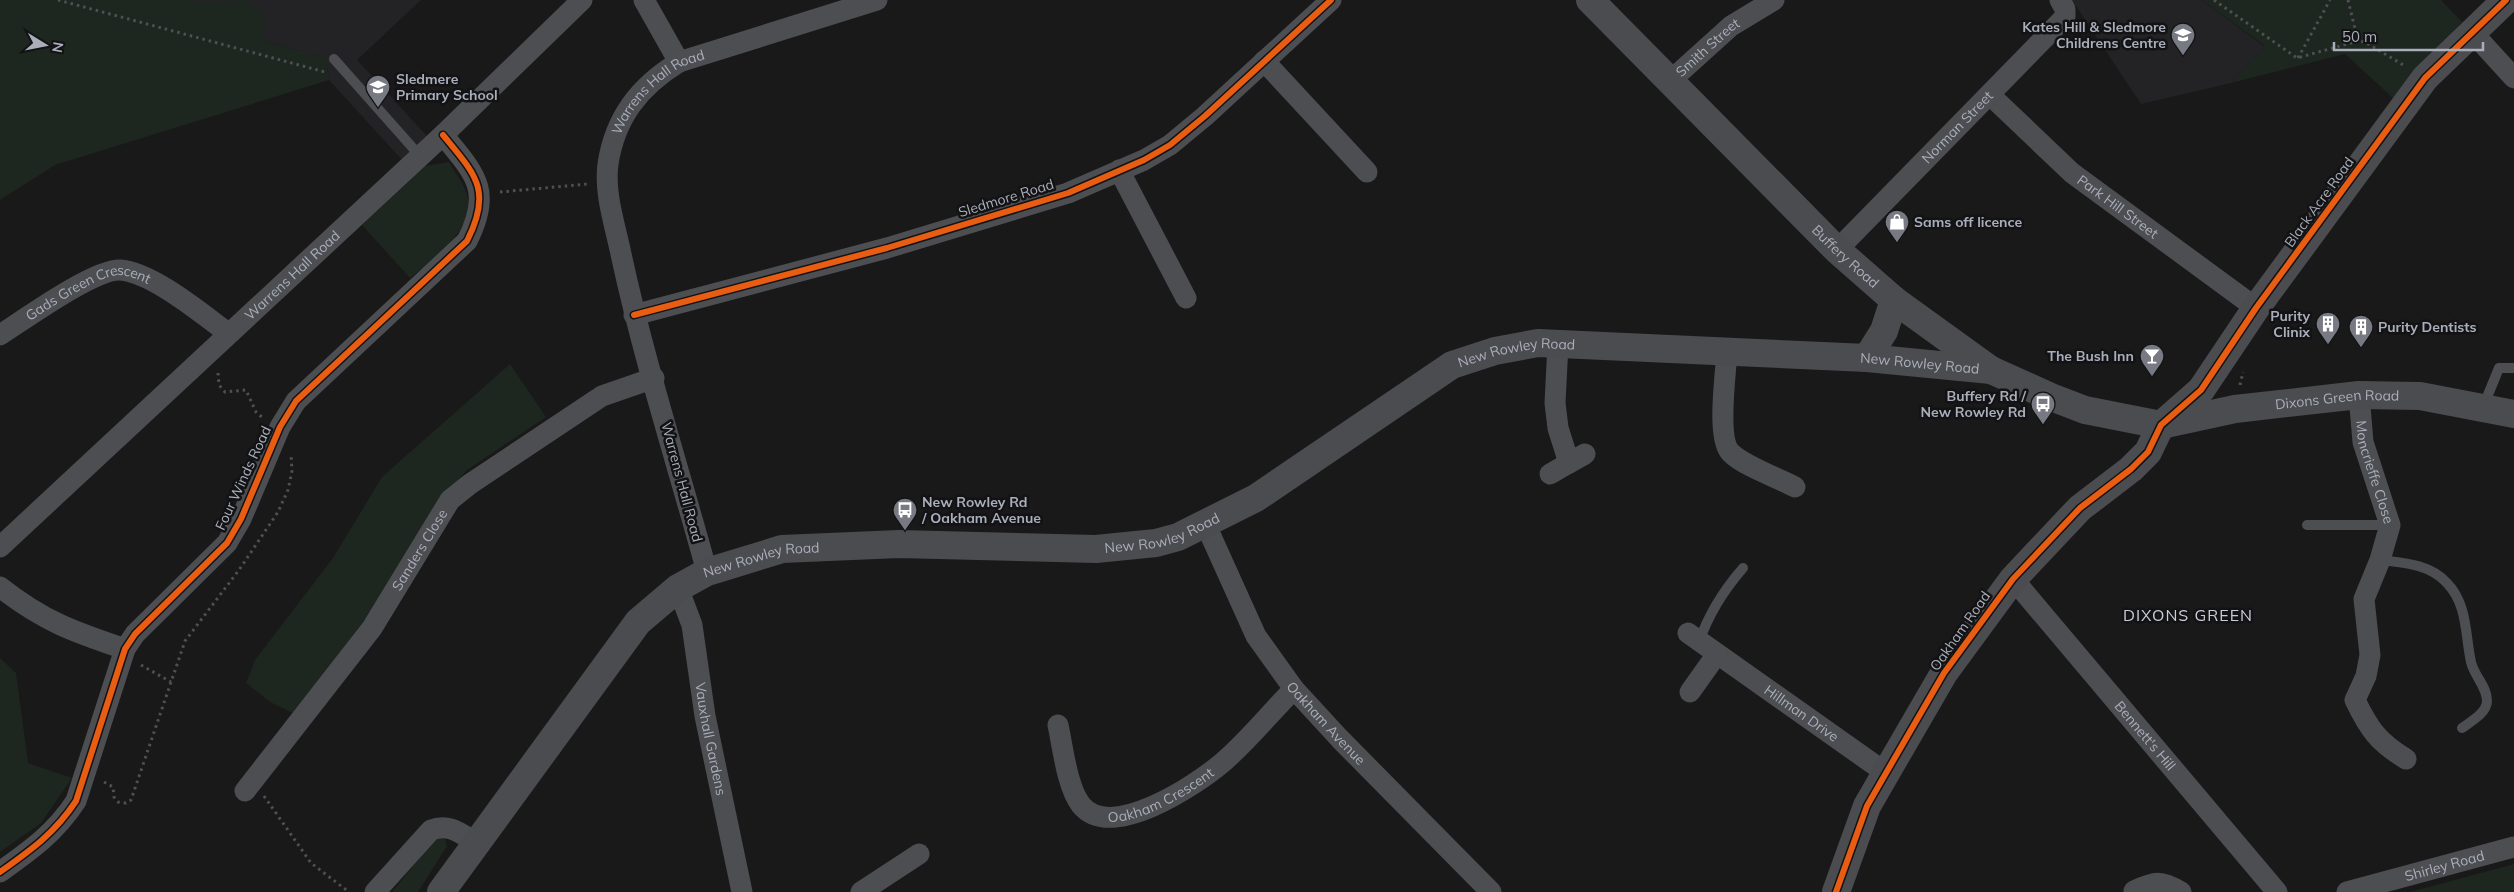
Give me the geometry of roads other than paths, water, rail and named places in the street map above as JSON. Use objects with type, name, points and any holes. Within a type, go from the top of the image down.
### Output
[{"type":"main road","name":"Buffery Road","points":[[1590,0],[1836,250],[1894,300],[1991,370],[2085,410],[2161,425]]},
{"type":"main road","name":"Black Acre Road","points":[[2161,425],[2201,390],[2256,308],[2425,78],[2506,0]]},
{"type":"main road","points":[[1867,358],[1884,331],[1894,300]]},
{"type":"main road","name":"New Rowley Road","points":[[441,892],[475,842],[638,622],[678,588],[707,572],[782,549],[899,544],[1096,549],[1156,543],[1178,537],[1256,498],[1452,365],[1495,351],[1538,343],[1867,358],[1991,370]]},
{"type":"main road","name":"Dixons Green Road","points":[[2161,425],[2235,409],[2359,395],[2420,396],[2514,414]]},
{"type":"main road","name":"Oakham Road","points":[[1836,892],[1861,821],[1886,773],[1944,673],[2013,579],[2080,508],[2131,469],[2148,452],[2161,425]]},
{"type":"street","name":"Warrens Hall Road","points":[[0,547],[443,135],[582,0]]},
{"type":"street","points":[[644,0],[679,62]]},
{"type":"street","name":"Warrens Hall Road","points":[[707,572],[654,378],[634,315],[610,201],[608,165],[612,146],[635,96],[656,76],[679,62],[877,0]]},
{"type":"street","name":"Sledmore Road","points":[[634,315],[887,248],[1068,193],[1144,160],[1170,145],[1204,116],[1331,0]]},
{"type":"street","name":"Smith Street","points":[[1669,82],[1731,26],[1774,0]]},
{"type":"street","name":"Norman Street","points":[[1836,250],[2066,16],[2065,9],[2060,0]]},
{"type":"street","points":[[2472,32],[2514,78]]},
{"type":"street","points":[[1264,61],[1367,172]]},
{"type":"street","name":"Park Hill Street","points":[[1990,95],[2072,173],[2256,308]]},
{"type":"street","name":"Four Winds Road","points":[[0,872],[45,839],[63,820],[76,801],[124,652],[135,634],[203,569],[227,543],[241,519],[278,431],[296,401],[467,241],[476,222],[480,204],[478,186],[473,172],[443,135]]},
{"type":"street","points":[[1119,170],[1186,298]]},
{"type":"street","name":"Gads Green Crescent","points":[[0,335],[95,276],[120,270],[146,278],[183,300],[228,333]]},
{"type":"street","points":[[1550,474],[1577,458],[1558,428],[1555,403],[1558,344]]},
{"type":"street","points":[[1727,352],[1723,433],[1729,452],[1742,462],[1795,487]]},
{"type":"street","name":"Sanders Close","points":[[248,788],[372,628],[450,500],[470,484],[602,396],[654,378]]},
{"type":"street","name":"Moncrieffe Close","points":[[2359,395],[2363,442],[2390,525],[2380,560],[2364,599],[2370,655],[2366,676],[2355,700],[2363,717],[2383,745],[2406,759]]},
{"type":"street","name":"Oakham Avenue","points":[[1205,523],[1256,636],[1294,689],[1482,889]]},
{"type":"street","name":"Bennett's Hill","points":[[2013,579],[2277,892]]},
{"type":"street","points":[[0,587],[23,606],[48,621],[124,652]]},
{"type":"street","name":"Vauxhall Gardens","points":[[678,588],[692,625],[705,716],[742,892]]},
{"type":"street","name":"Hillman Drive","points":[[1694,637],[1886,773]]},
{"type":"street","points":[[1690,692],[1717,654]]},
{"type":"street","name":"Oakham Crescent","points":[[1058,725],[1074,793],[1082,807],[1108,818],[1128,816],[1199,781],[1223,762],[1294,689]]},
{"type":"street","points":[[375,892],[431,830],[440,826],[450,827],[475,842]]},
{"type":"street","name":"Shirley Road","points":[[2347,892],[2514,847]]},
{"type":"street","points":[[861,892],[919,854]]},
{"type":"street","points":[[2134,891],[2157,882],[2168,884],[2181,892]]},
{"type":"lane","points":[[334,59],[420,156]]},
{"type":"lane","points":[[2483,408],[2499,368],[2513,368]]},
{"type":"lane","points":[[2307,525],[2390,525]]},
{"type":"lane","points":[[2380,560],[2410,564],[2431,570],[2448,584],[2463,610],[2471,664],[2484,688],[2487,702],[2483,712],[2462,728]]},
{"type":"lane","points":[[1694,637],[1707,620],[1721,594],[1743,568]]},
{"type":"place","name":"Kates Hill & Sledmore Childrens Centre","points":[[2183,56]]},
{"type":"place","name":"Sledmere Primary School","points":[[378,108]]},
{"type":"place","name":"Sams off licence","points":[[1897,243]]},
{"type":"place","name":"Purity Clinix","points":[[2328,345]]},
{"type":"place","name":"Purity Dentists","points":[[2361,348]]},
{"type":"place","name":"The Bush Inn","points":[[2152,377]]},
{"type":"place","name":"Buffery Rd / New Rowley Rd","points":[[2043,425]]},
{"type":"place","name":"New Rowley Rd / Oakham Avenue","points":[[905,531]]},
{"type":"district","name":"DIXONS GREEN","points":[[2188,615]]}]
